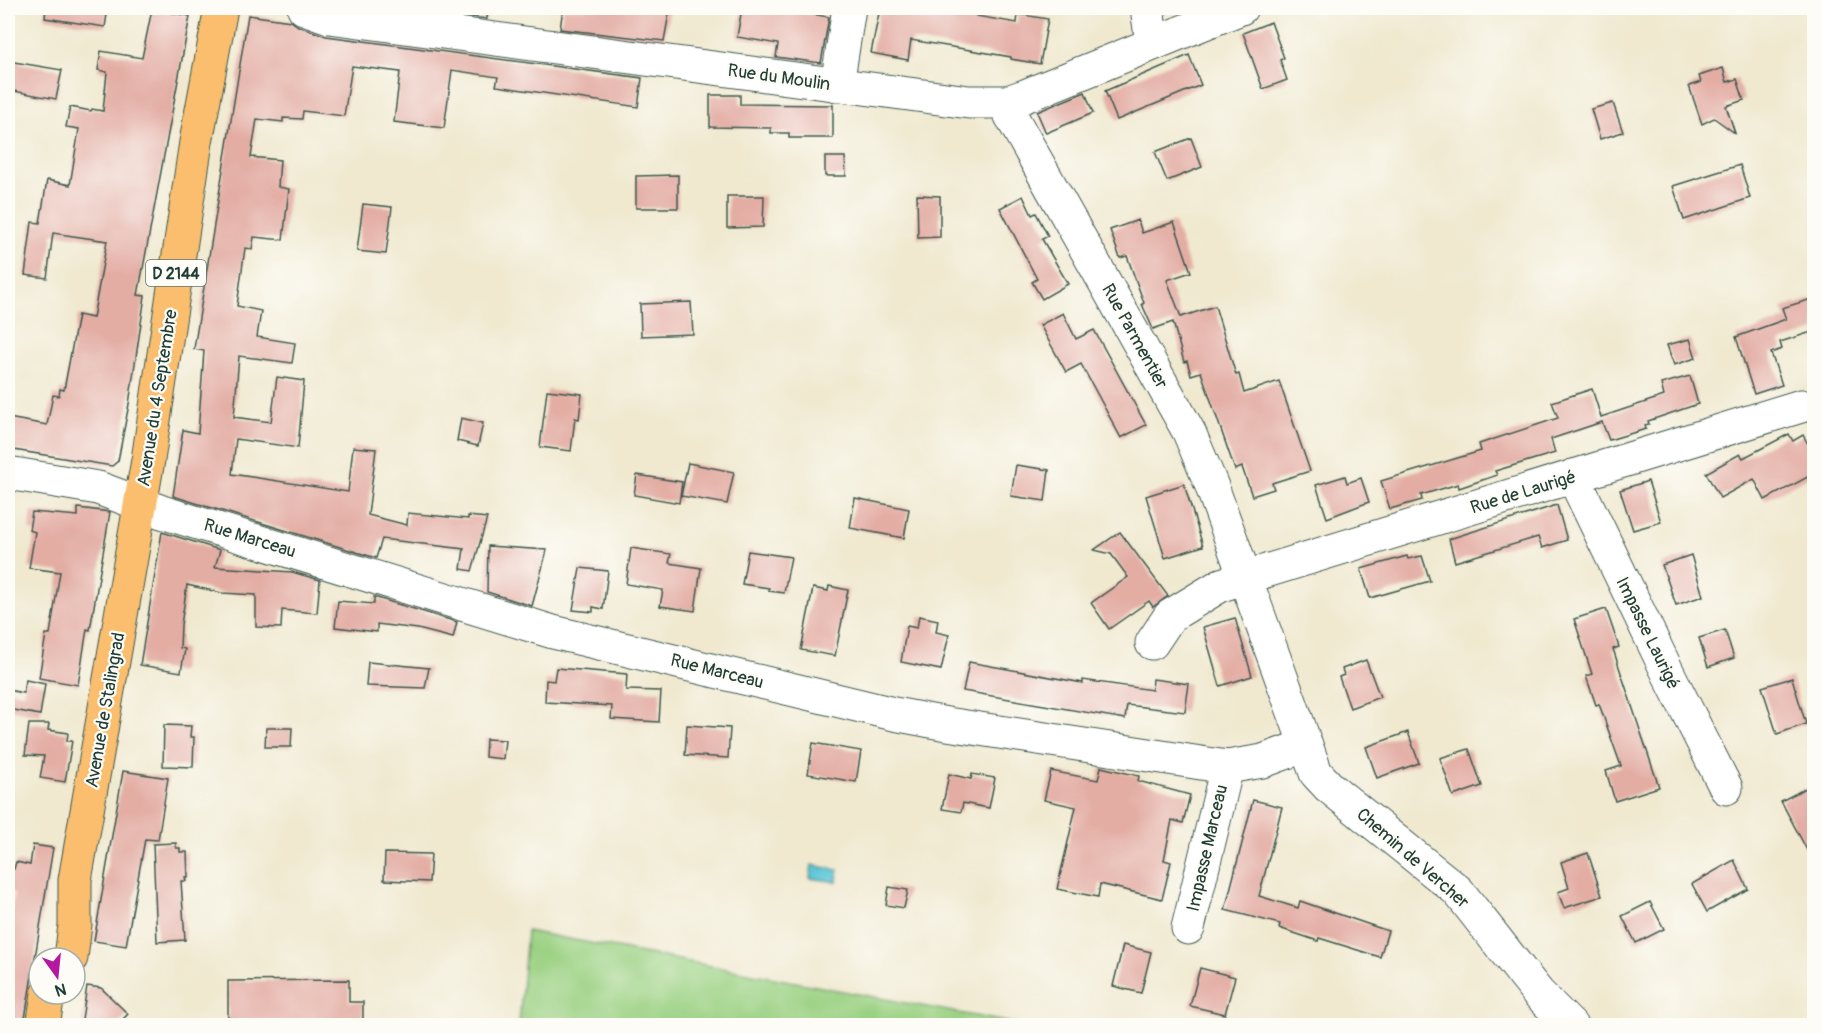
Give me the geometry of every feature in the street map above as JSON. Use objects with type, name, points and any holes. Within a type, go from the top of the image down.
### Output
[{"type":"main road","name":"Avenue du 4 Septembre","points":[[134,540],[196,142],[221,8]]},
{"type":"main road","name":"Avenue de Stalingrad","points":[[75,880],[134,540]]},
{"type":"main road","name":"D 2144","points":[[56,946],[60,923],[75,880]]},
{"type":"main road","name":"D 2144","points":[[72,946],[75,880]]},
{"type":"main road","points":[[43,1026],[46,1006]]},
{"type":"main road","points":[[62,1026],[64,1006]]},
{"type":"street","name":"Rue du Moulin","points":[[304,8],[329,17],[969,102],[1007,102],[1241,8]]},
{"type":"street","points":[[837,84],[849,8]]},
{"type":"street","points":[[1150,8],[1148,15],[1152,42]]},
{"type":"street","name":"Rue Parmentier","points":[[1007,102],[1010,114],[1189,432],[1211,484],[1306,745]]},
{"type":"street","name":"Rue de Laurigé","points":[[1245,578],[1801,406]]},
{"type":"street","name":"Rue Marceau","points":[[8,473],[98,488],[140,504],[554,632],[894,714],[1227,768],[1263,761],[1306,745]]},
{"type":"street","name":"Impasse Laurigé","points":[[1572,476],[1726,788]]},
{"type":"street","points":[[1152,643],[1170,616],[1221,585],[1245,578]]},
{"type":"street","name":"Chemin de Vercher","points":[[1306,745],[1316,773],[1329,787],[1458,891],[1538,993],[1571,1026]]},
{"type":"street","name":"Impasse Marceau","points":[[1188,928],[1227,768]]},
{"type":"green space","points":[[527,931],[1022,1025],[519,1025]]},
{"type":"water","points":[[812,865],[838,870],[837,882],[810,878]]},
{"type":"building","points":[[46,8],[108,8],[105,27],[45,18]]},
{"type":"building","points":[[400,8],[488,8],[487,19]]},
{"type":"building","points":[[563,8],[670,8],[664,41],[560,29]]},
{"type":"building","points":[[742,8],[775,8],[829,17],[821,63],[776,57],[778,44],[737,37]]},
{"type":"building","points":[[880,8],[977,8],[976,16],[1017,23],[1018,14],[1048,19],[1040,64],[911,40],[908,60],[871,53]]},
{"type":"building","points":[[152,9],[190,16],[138,295],[145,296],[118,461],[112,466],[8,449],[8,418],[47,425],[53,395],[59,396],[60,389],[64,390],[78,315],[93,318],[107,241],[53,233],[47,278],[25,275],[32,222],[40,223],[47,180],[70,185],[79,129],[66,127],[70,107],[103,111],[107,72],[98,70],[101,51],[142,58]]},
{"type":"building","points":[[248,15],[291,21],[298,26],[326,36],[642,78],[638,107],[496,86],[498,77],[452,70],[444,128],[394,122],[400,72],[352,66],[344,116],[303,111],[302,119],[283,118],[283,122],[257,119],[251,157],[280,160],[278,187],[289,189],[283,240],[254,237],[252,249],[245,248],[237,306],[261,311],[257,337],[295,343],[292,363],[239,356],[234,417],[271,422],[277,377],[304,381],[298,448],[236,439],[232,474],[348,492],[353,447],[376,449],[368,515],[407,525],[408,513],[468,519],[468,516],[487,518],[472,571],[461,569],[464,549],[382,539],[376,558],[173,496],[183,430],[198,433],[204,351],[194,349]]},
{"type":"building","points":[[1271,22],[1284,58],[1280,60],[1287,80],[1263,89],[1243,33]]},
{"type":"building","points":[[1189,55],[1201,85],[1117,120],[1105,91]]},
{"type":"building","points":[[8,61],[62,70],[56,99],[8,90]]},
{"type":"building","points":[[1723,68],[1727,82],[1737,79],[1744,100],[1726,106],[1735,133],[1714,118],[1702,124],[1689,86],[1701,82],[1699,76]]},
{"type":"building","points":[[1085,92],[1093,113],[1046,133],[1037,112]]},
{"type":"building","points":[[710,95],[740,95],[740,104],[833,105],[833,138],[789,138],[789,133],[771,133],[771,128],[710,127]]},
{"type":"building","points":[[1613,103],[1623,132],[1600,139],[1591,109]]},
{"type":"building","points":[[1191,138],[1202,167],[1167,181],[1155,152]]},
{"type":"building","points":[[825,157],[845,157],[846,176],[825,176]]},
{"type":"building","points":[[1740,165],[1750,198],[1684,220],[1673,186]]},
{"type":"building","points":[[678,175],[678,208],[636,208],[636,176]]},
{"type":"building","points":[[917,195],[940,196],[940,237],[918,238]]},
{"type":"building","points":[[727,196],[764,196],[763,227],[727,228]]},
{"type":"building","points":[[1023,196],[1032,215],[1036,213],[1048,236],[1042,239],[1068,284],[1042,299],[1032,282],[1037,279],[1000,208]]},
{"type":"building","points":[[363,204],[392,207],[386,254],[357,251]]},
{"type":"building","points":[[1138,220],[1142,233],[1174,222],[1191,272],[1167,280],[1181,317],[1215,306],[1236,375],[1239,374],[1244,393],[1279,381],[1310,471],[1272,483],[1274,489],[1252,496],[1242,467],[1235,470],[1201,372],[1191,375],[1187,361],[1184,362],[1173,322],[1153,329],[1142,304],[1144,303],[1127,256],[1120,258],[1110,230]]},
{"type":"building","points":[[1815,298],[1815,331],[1780,342],[1782,349],[1771,353],[1782,385],[1754,394],[1736,337],[1786,319],[1782,308]]},
{"type":"building","points":[[691,302],[693,334],[641,336],[640,304]]},
{"type":"building","points":[[1063,313],[1076,339],[1094,330],[1146,425],[1121,438],[1081,364],[1066,372],[1040,325]]},
{"type":"building","points":[[1690,339],[1696,358],[1674,365],[1667,345]]},
{"type":"building","points":[[1690,376],[1698,404],[1648,421],[1649,424],[1645,425],[1646,429],[1609,440],[1602,422],[1551,439],[1555,453],[1495,471],[1497,475],[1459,488],[1458,484],[1421,495],[1422,500],[1390,509],[1381,481],[1481,451],[1479,444],[1558,418],[1552,402],[1592,389],[1601,417],[1664,396],[1661,384]]},
{"type":"building","points":[[547,390],[582,394],[579,419],[575,418],[571,451],[540,447]]},
{"type":"building","points":[[461,418],[483,423],[478,446],[457,441]]},
{"type":"building","points":[[1789,434],[1793,441],[1803,435],[1815,457],[1815,473],[1765,500],[1754,479],[1720,498],[1706,473],[1740,454],[1743,458]]},
{"type":"building","points":[[688,463],[734,472],[727,504],[681,496]]},
{"type":"building","points":[[1016,465],[1049,470],[1045,501],[1011,496]]},
{"type":"building","points":[[637,475],[682,482],[679,503],[634,495]]},
{"type":"building","points":[[1345,476],[1347,483],[1361,478],[1369,502],[1327,518],[1316,485]]},
{"type":"building","points":[[1648,481],[1661,522],[1633,530],[1620,490]]},
{"type":"building","points":[[1184,484],[1203,546],[1165,558],[1146,496]]},
{"type":"building","points":[[855,498],[909,509],[904,538],[850,528]]},
{"type":"building","points":[[1557,505],[1567,540],[1542,548],[1538,537],[1455,562],[1449,539]]},
{"type":"building","points":[[78,508],[110,512],[78,685],[39,678],[46,634],[50,634],[60,572],[29,568],[35,532],[29,530],[32,512],[78,516]]},
{"type":"building","points":[[162,532],[220,550],[215,567],[292,572],[320,580],[317,613],[282,610],[281,628],[256,627],[256,595],[222,593],[187,585],[181,625],[180,648],[185,649],[181,672],[140,665]]},
{"type":"building","points":[[1120,532],[1168,596],[1153,607],[1149,601],[1109,629],[1091,603],[1128,577],[1111,554],[1094,550]]},
{"type":"building","points":[[488,546],[547,550],[532,606],[487,592]]},
{"type":"building","points":[[631,548],[671,554],[669,563],[701,568],[695,611],[660,606],[663,590],[626,584]]},
{"type":"building","points":[[748,551],[791,557],[784,593],[742,584]]},
{"type":"building","points":[[1691,555],[1703,596],[1676,605],[1662,565]]},
{"type":"building","points":[[1407,556],[1408,559],[1422,556],[1430,581],[1370,598],[1361,569]]},
{"type":"building","points":[[580,568],[608,571],[603,609],[593,607],[593,612],[573,610]]},
{"type":"building","points":[[829,586],[848,590],[835,656],[801,650],[813,588],[828,591]]},
{"type":"building","points":[[374,597],[457,622],[453,638],[418,629],[377,624],[377,632],[335,627],[338,601],[374,604]]},
{"type":"building","points":[[1606,609],[1619,647],[1613,649],[1659,787],[1615,801],[1606,771],[1621,766],[1599,704],[1596,705],[1586,676],[1592,674],[1574,619]]},
{"type":"building","points":[[919,616],[938,620],[936,632],[949,635],[941,670],[901,662],[907,626],[917,628]]},
{"type":"building","points":[[1235,618],[1252,676],[1220,686],[1203,627]]},
{"type":"building","points":[[1725,630],[1734,658],[1708,667],[1699,638]]},
{"type":"building","points":[[1366,660],[1380,697],[1350,708],[1339,677],[1344,675],[1342,669]]},
{"type":"building","points":[[368,662],[429,668],[425,688],[366,686]]},
{"type":"building","points":[[969,662],[1083,683],[1083,680],[1152,690],[1153,679],[1189,684],[1185,712],[1127,705],[1125,719],[963,691]]},
{"type":"building","points":[[556,668],[627,674],[626,690],[661,691],[659,722],[611,719],[612,706],[545,702],[546,680],[554,681]]},
{"type":"building","points":[[1792,678],[1806,724],[1777,734],[1762,687]]},
{"type":"building","points":[[26,680],[45,684],[40,715],[8,709],[8,690],[23,693]]},
{"type":"building","points":[[29,724],[49,724],[48,730],[68,733],[67,741],[72,741],[65,782],[40,778],[44,756],[25,755]]},
{"type":"building","points":[[164,725],[191,726],[190,737],[194,737],[193,767],[163,766]]},
{"type":"building","points":[[687,725],[730,728],[728,758],[685,755]]},
{"type":"building","points":[[266,728],[292,728],[291,747],[265,747]]},
{"type":"building","points":[[1408,732],[1419,763],[1377,778],[1366,747]]},
{"type":"building","points":[[486,739],[505,740],[503,759],[485,757]]},
{"type":"building","points":[[813,743],[861,751],[856,782],[808,774]]},
{"type":"building","points":[[1469,749],[1482,786],[1453,796],[1440,758]]},
{"type":"building","points":[[1101,767],[1139,776],[1138,781],[1190,795],[1183,823],[1172,820],[1164,860],[1171,862],[1162,899],[1100,884],[1098,897],[1057,889],[1076,807],[1044,800],[1051,771],[1098,780]]},
{"type":"building","points":[[123,771],[168,778],[158,840],[145,839],[126,946],[94,941]]},
{"type":"building","points":[[949,774],[971,779],[972,774],[995,778],[989,808],[963,803],[961,812],[942,809]]},
{"type":"building","points":[[1806,788],[1815,805],[1815,865],[1781,801]]},
{"type":"building","points":[[1253,800],[1282,807],[1259,896],[1298,908],[1300,901],[1388,931],[1380,957],[1319,938],[1318,941],[1279,928],[1280,924],[1225,910]]},
{"type":"building","points":[[176,843],[176,848],[180,848],[180,852],[187,852],[188,877],[185,877],[186,881],[181,881],[185,940],[157,942],[153,844]]},
{"type":"building","points":[[33,845],[53,848],[37,946],[27,946],[27,1006],[24,1024],[8,1021],[12,977],[8,958],[8,936],[14,893],[8,892],[8,878],[9,869],[14,869],[16,862],[30,865]]},
{"type":"building","points":[[385,853],[431,854],[429,882],[384,880]]},
{"type":"building","points":[[1588,853],[1602,896],[1564,908],[1558,892],[1569,888],[1561,862]]},
{"type":"building","points":[[1734,860],[1748,889],[1707,912],[1692,884]]},
{"type":"building","points":[[889,887],[908,890],[904,908],[886,905]]},
{"type":"building","points":[[1650,902],[1664,929],[1636,943],[1622,916]]},
{"type":"building","points":[[1123,945],[1151,952],[1141,993],[1113,986]]},
{"type":"building","points":[[1200,968],[1235,977],[1225,1014],[1190,1006]]},
{"type":"building","points":[[349,980],[349,1002],[363,1002],[363,1026],[228,1026],[228,981]]},
{"type":"building","points":[[87,986],[101,988],[128,1014],[116,1026],[81,1026],[84,1006],[87,1006]]}]
